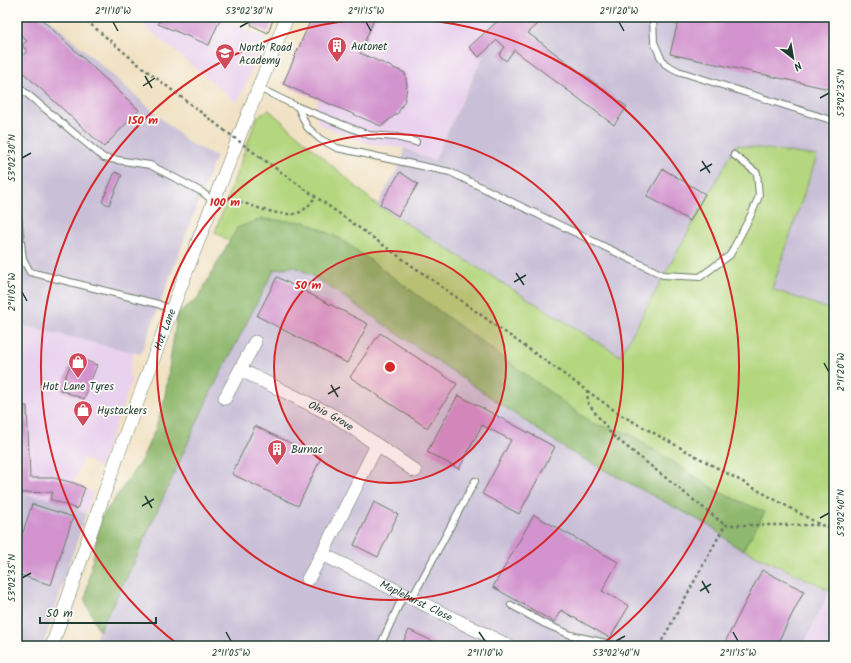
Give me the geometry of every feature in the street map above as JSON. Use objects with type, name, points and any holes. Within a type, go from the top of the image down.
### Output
[{"type":"street","name":"Hot Lane","points":[[52,646],[94,517],[215,197],[287,17]]},
{"type":"street","points":[[225,398],[255,342]]},
{"type":"street","name":"Ohio Grove","points":[[241,370],[338,418],[415,471]]},
{"type":"street","points":[[308,579],[377,445]]},
{"type":"street","name":"Maplehurst Close","points":[[322,554],[510,646]]},
{"type":"lane","points":[[652,17],[654,42],[665,64],[678,71],[834,121]]},
{"type":"lane","points":[[17,88],[20,88],[104,158],[150,165],[202,192],[215,197]]},
{"type":"lane","points":[[259,88],[298,107],[369,136],[396,137],[416,142]]},
{"type":"lane","points":[[298,107],[307,127],[320,139],[337,148],[450,172],[663,275],[700,277],[730,255],[751,215],[759,196],[757,173],[734,155]]},
{"type":"lane","points":[[17,208],[23,259],[30,272],[158,304],[172,310]]},
{"type":"lane","points":[[380,646],[475,481]]},
{"type":"lane","points":[[511,604],[543,623],[571,635],[619,646]]},
{"type":"path","points":[[82,17],[138,64],[260,157],[621,415],[821,525],[834,529]]},
{"type":"path","points":[[215,197],[259,209],[293,214],[308,208],[316,196]]},
{"type":"path","points":[[587,390],[588,403],[612,435],[725,525],[821,525]]},
{"type":"path","points":[[658,646],[725,525]]},
{"type":"shaded area","points":[[17,17],[47,17],[189,143],[216,156],[141,354],[17,324]]},
{"type":"shaded area","name":"North Road Academy","points":[[134,17],[230,17],[228,22],[267,37],[237,103]]},
{"type":"shaded area","name":"Autonet","points":[[312,17],[502,17],[470,47],[484,53],[434,161],[404,148],[370,144],[318,124],[317,99],[283,84]]},
{"type":"shaded area","points":[[502,17],[834,17],[834,311],[772,289],[816,156],[736,146],[620,356],[377,205],[402,161],[404,148],[434,161],[484,54],[479,57],[469,47]]},
{"type":"shaded area","points":[[295,266],[318,279],[569,451],[712,527],[732,544],[829,591],[803,646],[94,646],[95,639],[209,396],[274,269]]},
{"type":"shaded area","points":[[17,324],[134,352],[128,375],[132,380],[100,467],[83,458],[74,483],[93,493],[86,513],[44,497],[17,494]]},
{"type":"shaded area","points":[[17,494],[44,497],[86,513],[43,646],[17,646]]},
{"type":"shaded area","points":[[829,591],[834,592],[834,646],[803,646]]},
{"type":"green space","points":[[269,110],[377,205],[620,356],[736,145],[817,156],[772,289],[834,311],[834,592],[732,544],[712,527],[569,451],[318,279],[295,266],[274,269],[215,232],[257,117]]},
{"type":"green space","points":[[260,219],[306,222],[341,239],[592,423],[630,434],[717,491],[765,512],[743,550],[732,544],[712,527],[569,451],[318,279],[294,266],[274,270],[209,396],[132,567],[99,631],[85,601],[96,541],[102,517],[141,461],[156,427],[164,402],[177,314],[197,299],[237,228]]},
{"type":"building","points":[[17,17],[39,17],[139,110],[104,147],[17,67],[17,62],[27,51],[22,45],[27,41],[17,31]]},
{"type":"building","points":[[161,17],[221,17],[209,45],[158,24]]},
{"type":"building","points":[[253,17],[274,17],[268,33],[251,25]]},
{"type":"building","name":"Autonet","points":[[312,17],[375,17],[360,53],[405,73],[407,86],[405,100],[398,113],[381,126],[283,84]]},
{"type":"building","points":[[502,17],[546,17],[528,33],[627,107],[614,125],[514,50],[506,61],[499,55],[505,47],[497,40],[479,57],[469,47]]},
{"type":"building","points":[[679,17],[834,17],[834,90],[670,54]]},
{"type":"building","points":[[663,169],[705,194],[690,221],[647,196]]},
{"type":"building","points":[[115,172],[122,175],[109,205],[102,202]]},
{"type":"building","points":[[400,172],[418,184],[398,216],[380,204]]},
{"type":"building","points":[[277,277],[368,324],[347,363],[257,316]]},
{"type":"building","points":[[380,333],[457,384],[427,428],[350,377]]},
{"type":"building","points":[[74,356],[97,365],[84,399],[60,390]]},
{"type":"building","points":[[458,395],[555,447],[519,514],[482,494],[511,440],[482,425],[459,469],[427,452]]},
{"type":"building","points":[[17,406],[27,406],[30,478],[54,478],[74,483],[85,488],[77,509],[50,499],[53,492],[17,493]]},
{"type":"building","name":"Burnac","points":[[255,426],[321,458],[298,506],[232,474]]},
{"type":"building","points":[[374,502],[398,514],[378,557],[354,545]]},
{"type":"building","points":[[32,504],[73,517],[51,585],[17,574],[17,551]]},
{"type":"building","points":[[534,515],[618,562],[602,591],[629,606],[610,638],[561,610],[554,622],[493,587]]},
{"type":"building","points":[[762,570],[804,591],[776,646],[723,646]]},
{"type":"building","points":[[409,630],[443,646],[401,646]]},
{"type":"place","name":"Autonet","points":[[337,63]]},
{"type":"place","name":"North Road Academy","points":[[225,70]]},
{"type":"place","name":"Hot Lane Tyres","points":[[78,379]]},
{"type":"place","name":"Hystackers","points":[[83,427]]},
{"type":"place","name":"Burnac","points":[[277,466]]}]
